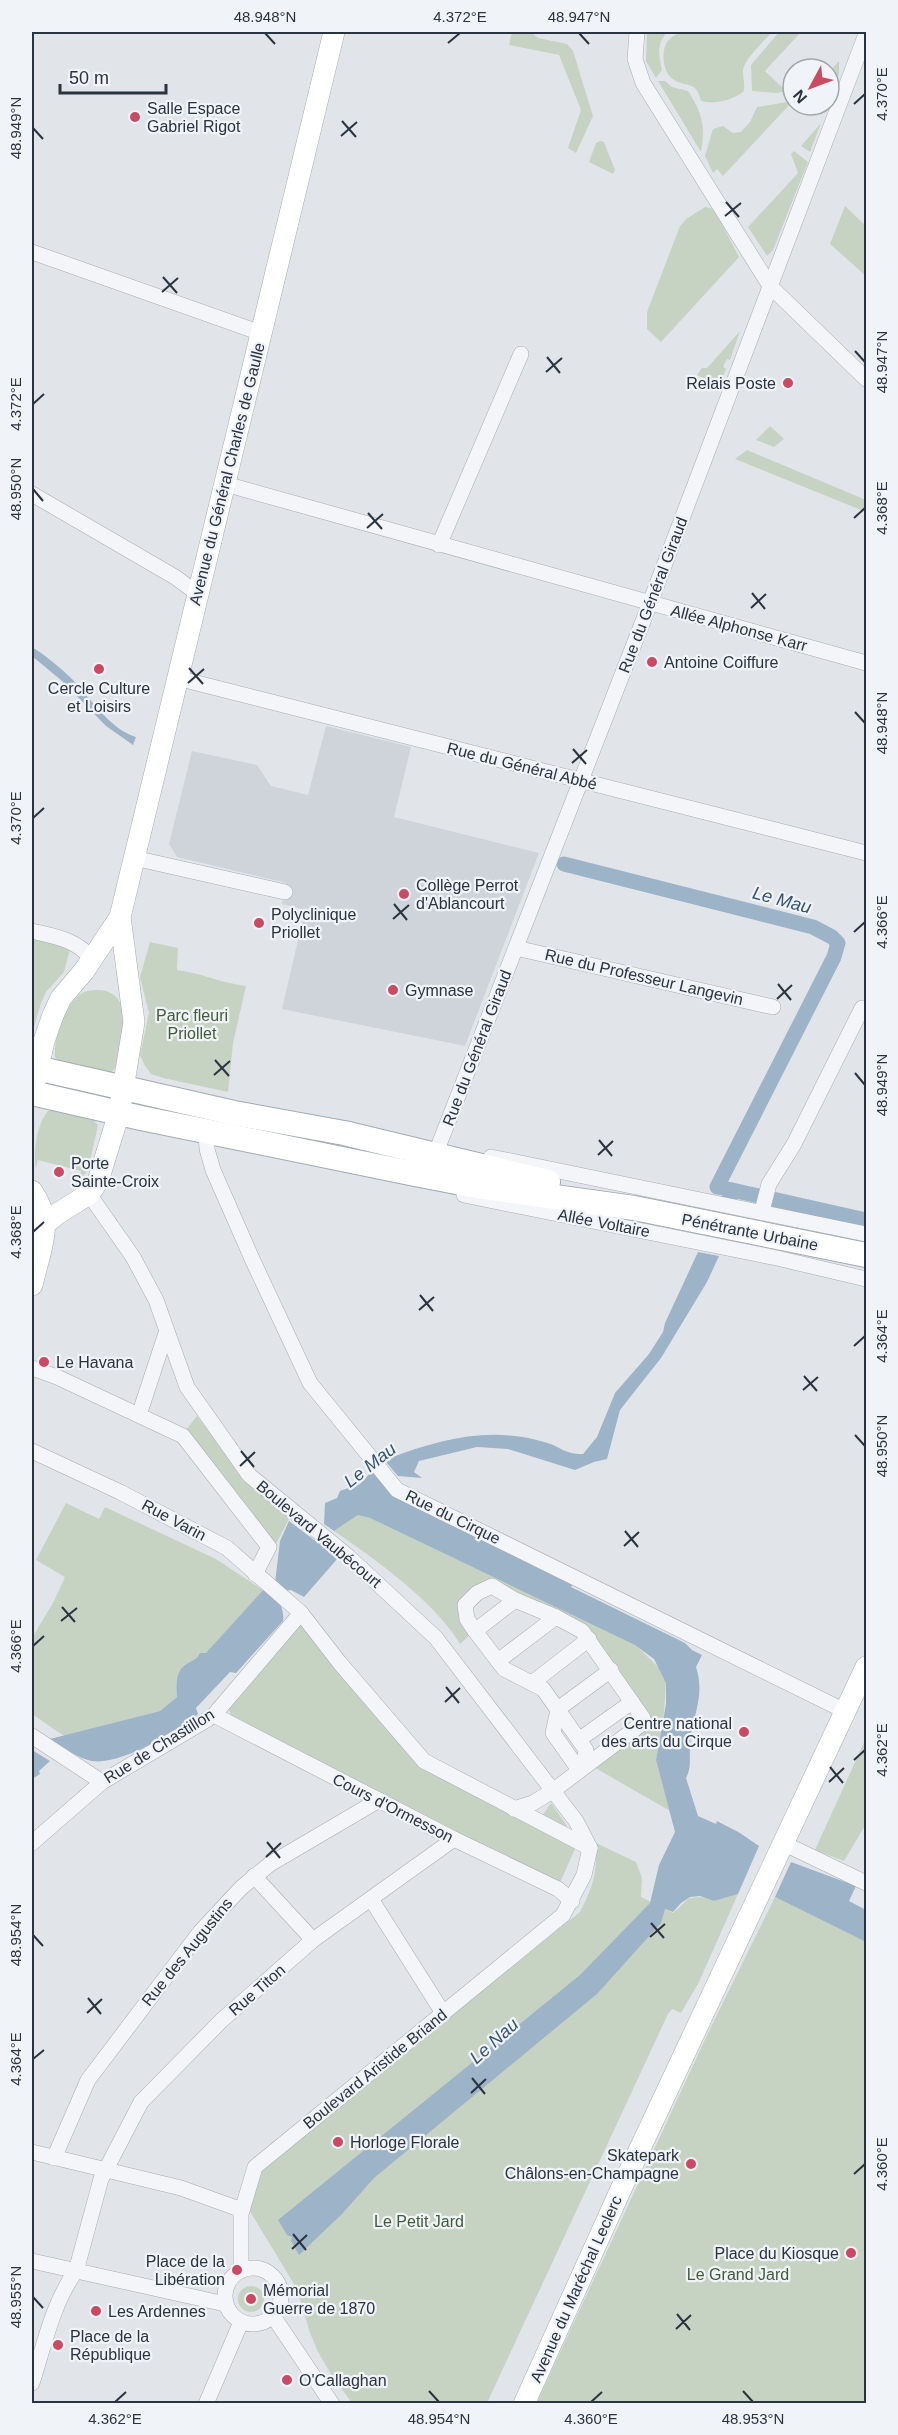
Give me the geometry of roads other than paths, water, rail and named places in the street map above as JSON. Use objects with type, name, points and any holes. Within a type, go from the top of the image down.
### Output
[{"type":"main road","name":"Avenue du Général Charles de Gaulle","points":[[32,1094],[35,1067],[61,998],[93,959],[120,916],[334,32]]},
{"type":"main road","name":"Avenue du Général Charles de Gaulle","points":[[85,1197],[98,1181],[119,1113],[134,1022],[133,1004],[125,969],[120,916]]},
{"type":"main road","points":[[93,959],[108,968],[125,969]]},
{"type":"main road","name":"Allée Voltaire","points":[[35,1067],[234,1113],[344,1133],[570,1188],[634,1208]]},
{"type":"main road","name":"Allée Voltaire","points":[[32,1094],[206,1132],[477,1186],[634,1208]]},
{"type":"main road","points":[[32,1185],[44,1195],[56,1199],[85,1197]]},
{"type":"main road","points":[[32,1191],[42,1208],[46,1223],[32,1285]]},
{"type":"main road","points":[[46,1223],[85,1197]]},
{"type":"main road","name":"Pénétrante Urbaine","points":[[634,1208],[867,1255]]},
{"type":"main road","points":[[785,1844],[867,1667]]},
{"type":"main road","name":"Avenue du Maréchal Leclerc","points":[[524,2403],[621,2188],[785,1844]]},
{"type":"street","points":[[637,32],[635,59],[643,83],[770,286],[867,379]]},
{"type":"street","name":"Rue du Général Giraud","points":[[435,1155],[650,604],[867,34]]},
{"type":"street","points":[[32,252],[261,333]]},
{"type":"street","points":[[439,545],[520,354]]},
{"type":"street","name":"Allée Alphonse Karr","points":[[225,484],[867,663]]},
{"type":"street","points":[[32,494],[175,577],[198,594]]},
{"type":"street","name":"Rue du Général Abbé","points":[[177,678],[867,853]]},
{"type":"street","points":[[134,858],[285,892]]},
{"type":"street","points":[[32,931],[69,940],[81,947],[93,959]]},
{"type":"street","name":"Rue du Professeur Langevin","points":[[516,948],[773,1007]]},
{"type":"street","points":[[763,1208],[769,1184],[794,1144],[862,1008]]},
{"type":"street","name":"Rue du Cirque","points":[[206,1132],[213,1170],[310,1383],[397,1490],[845,1711]]},
{"type":"street","name":"Allée Voltaire","points":[[435,1155],[502,1159],[763,1208],[867,1234]]},
{"type":"street","name":"Allée Voltaire","points":[[345,1160],[358,1172],[382,1179],[777,1258],[867,1279]]},
{"type":"street","name":"Boulevard Vaubécourt","points":[[85,1197],[134,1257],[156,1300],[187,1387],[249,1475],[337,1548],[436,1638],[554,1790],[576,1821],[590,1848]]},
{"type":"street","points":[[139,1415],[166,1333]]},
{"type":"street","points":[[32,1368],[57,1377],[183,1436],[269,1547],[255,1574]]},
{"type":"street","name":"Rue Varin","points":[[32,1451],[120,1492],[227,1548],[301,1613]]},
{"type":"street","points":[[514,1809],[533,1803],[554,1790],[640,1725],[643,1718],[582,1631],[515,1600],[492,1586],[477,1593],[465,1605],[467,1619],[504,1669],[543,1689],[586,1750],[579,1770]]},
{"type":"street","points":[[475,1631],[515,1600]]},
{"type":"street","points":[[301,1613],[339,1662],[424,1761],[590,1848],[584,1875],[572,1901]]},
{"type":"street","name":"Rue de Chastillon","points":[[32,1843],[102,1782],[214,1714],[301,1613]]},
{"type":"street","points":[[498,1661],[556,1617]]},
{"type":"street","points":[[532,1683],[589,1639]]},
{"type":"street","points":[[579,1770],[553,1733],[558,1710],[611,1670]]},
{"type":"street","points":[[581,1741],[632,1702]]},
{"type":"street","name":"Cours d'Ormesson","points":[[214,1714],[454,1839],[558,1889],[572,1901]]},
{"type":"street","points":[[36,1739],[102,1782]]},
{"type":"street","points":[[581,1741],[590,1749],[601,1753]]},
{"type":"street","points":[[533,1819],[540,1806],[554,1790]]},
{"type":"street","name":"Rue des Augustins","points":[[54,2158],[88,2079],[200,1932],[240,1887],[270,1864],[379,1800]]},
{"type":"street","name":"Rue Titon","points":[[76,2271],[102,2174],[141,2102],[222,2020],[313,1940],[454,1839]]},
{"type":"street","points":[[785,1844],[867,1883]]},
{"type":"street","points":[[254,1876],[313,1940]]},
{"type":"street","points":[[371,1899],[443,2013]]},
{"type":"street","name":"Boulevard Aristide Briand","points":[[241,2270],[242,2211],[255,2167],[563,1915],[572,1901]]},
{"type":"street","points":[[32,2152],[102,2174],[181,2188],[242,2211]]},
{"type":"street","points":[[32,2261],[225,2304]]},
{"type":"street","points":[[258,2268],[274,2277],[281,2292],[281,2301],[273,2316],[258,2324],[241,2322],[225,2304],[229,2280],[241,2270],[258,2268]]},
{"type":"street","points":[[32,2383],[60,2300],[67,2283],[76,2271]]},
{"type":"street","points":[[273,2316],[332,2403]]},
{"type":"street","points":[[206,2403],[241,2322]]},
{"type":"water","points":[[32,647],[67,675],[109,720],[136,737],[133,745],[106,726],[62,681],[32,656]]},
{"type":"water","points":[[698,1252],[719,1256],[707,1282],[661,1358],[620,1410],[607,1459],[575,1470],[508,1449],[477,1447],[419,1461],[414,1472],[422,1478],[398,1476],[386,1462],[391,1460],[390,1458],[428,1445],[485,1435],[524,1437],[571,1453],[583,1454],[597,1437],[615,1393],[649,1354],[663,1332]]},
{"type":"water","points":[[372,1471],[393,1494],[573,1584],[571,1587],[685,1643],[702,1655],[696,1667],[699,1678],[699,1698],[691,1736],[690,1766],[686,1778],[698,1816],[716,1824],[717,1821],[759,1846],[738,1894],[714,1901],[700,1896],[690,1897],[673,1912],[665,1909],[661,1923],[597,1994],[374,2178],[342,2214],[299,2255],[291,2241],[292,2237],[287,2235],[278,2220],[580,1975],[650,1903],[659,1865],[675,1832],[656,1760],[666,1704],[666,1683],[654,1659],[635,1645],[370,1518],[358,1515],[334,1531],[324,1524],[325,1503],[337,1498],[340,1491],[360,1484]]},
{"type":"water","points":[[289,1521],[338,1558],[304,1597],[291,1590],[284,1591],[275,1583],[280,1541]]},
{"type":"water","points":[[263,1590],[276,1597],[283,1612],[283,1621],[236,1673],[230,1672],[196,1708],[198,1714],[189,1721],[148,1746],[103,1761],[92,1761],[81,1757],[50,1739],[160,1711],[177,1697],[177,1680],[182,1668],[200,1653],[206,1653]]},
{"type":"water","points":[[32,1750],[50,1761],[39,1771],[40,1774],[32,1779]]},
{"type":"water","points":[[791,1862],[856,1886],[849,1901],[866,1910],[866,1942],[775,1897]]},
{"type":"waterway","name":"Le Mau","points":[[564,864],[813,927],[832,937],[838,943],[834,957],[717,1187],[732,1190],[729,1200]]},
{"type":"waterway","points":[[732,1190],[866,1220]]},
{"type":"place","name":"Salle Espace Gabriel Rigot","points":[[135,117]]},
{"type":"place","name":"Relais Poste","points":[[788,383]]},
{"type":"place","name":"Antoine Coiffure","points":[[652,662]]},
{"type":"place","name":"Cercle Culture et Loisirs","points":[[99,669]]},
{"type":"place","name":"Collège Perrot d'Ablancourt","points":[[404,894]]},
{"type":"place","name":"Polyclinique Priollet","points":[[259,923]]},
{"type":"place","name":"Gymnase","points":[[393,990]]},
{"type":"place","name":"Porte Sainte-Croix","points":[[59,1172]]},
{"type":"place","name":"Le Havana","points":[[44,1362]]},
{"type":"place","name":"Centre national des arts du Cirque","points":[[744,1732]]},
{"type":"place","name":"Horloge Florale","points":[[338,2142]]},
{"type":"place","name":"Skatepark Châlons-en-Champagne","points":[[691,2164]]},
{"type":"place","name":"Place du Kiosque","points":[[851,2253]]},
{"type":"place","name":"Place de la Libération","points":[[237,2270]]},
{"type":"place","name":"Mémorial Guerre de 1870","points":[[251,2299]]},
{"type":"place","name":"Les Ardennes","points":[[96,2311]]},
{"type":"place","name":"Place de la République","points":[[58,2345]]},
{"type":"place","name":"O'Callaghan","points":[[287,2380]]},
{"type":"park label","name":"Parc fleuri Priollet","points":[[192,1024]]},
{"type":"park label","name":"Le Petit Jard","points":[[419,2221]]},
{"type":"park label","name":"Le Grand Jard","points":[[738,2274]]},
{"type":"water label","name":"Le Nau","points":[[494,2041]]}]
